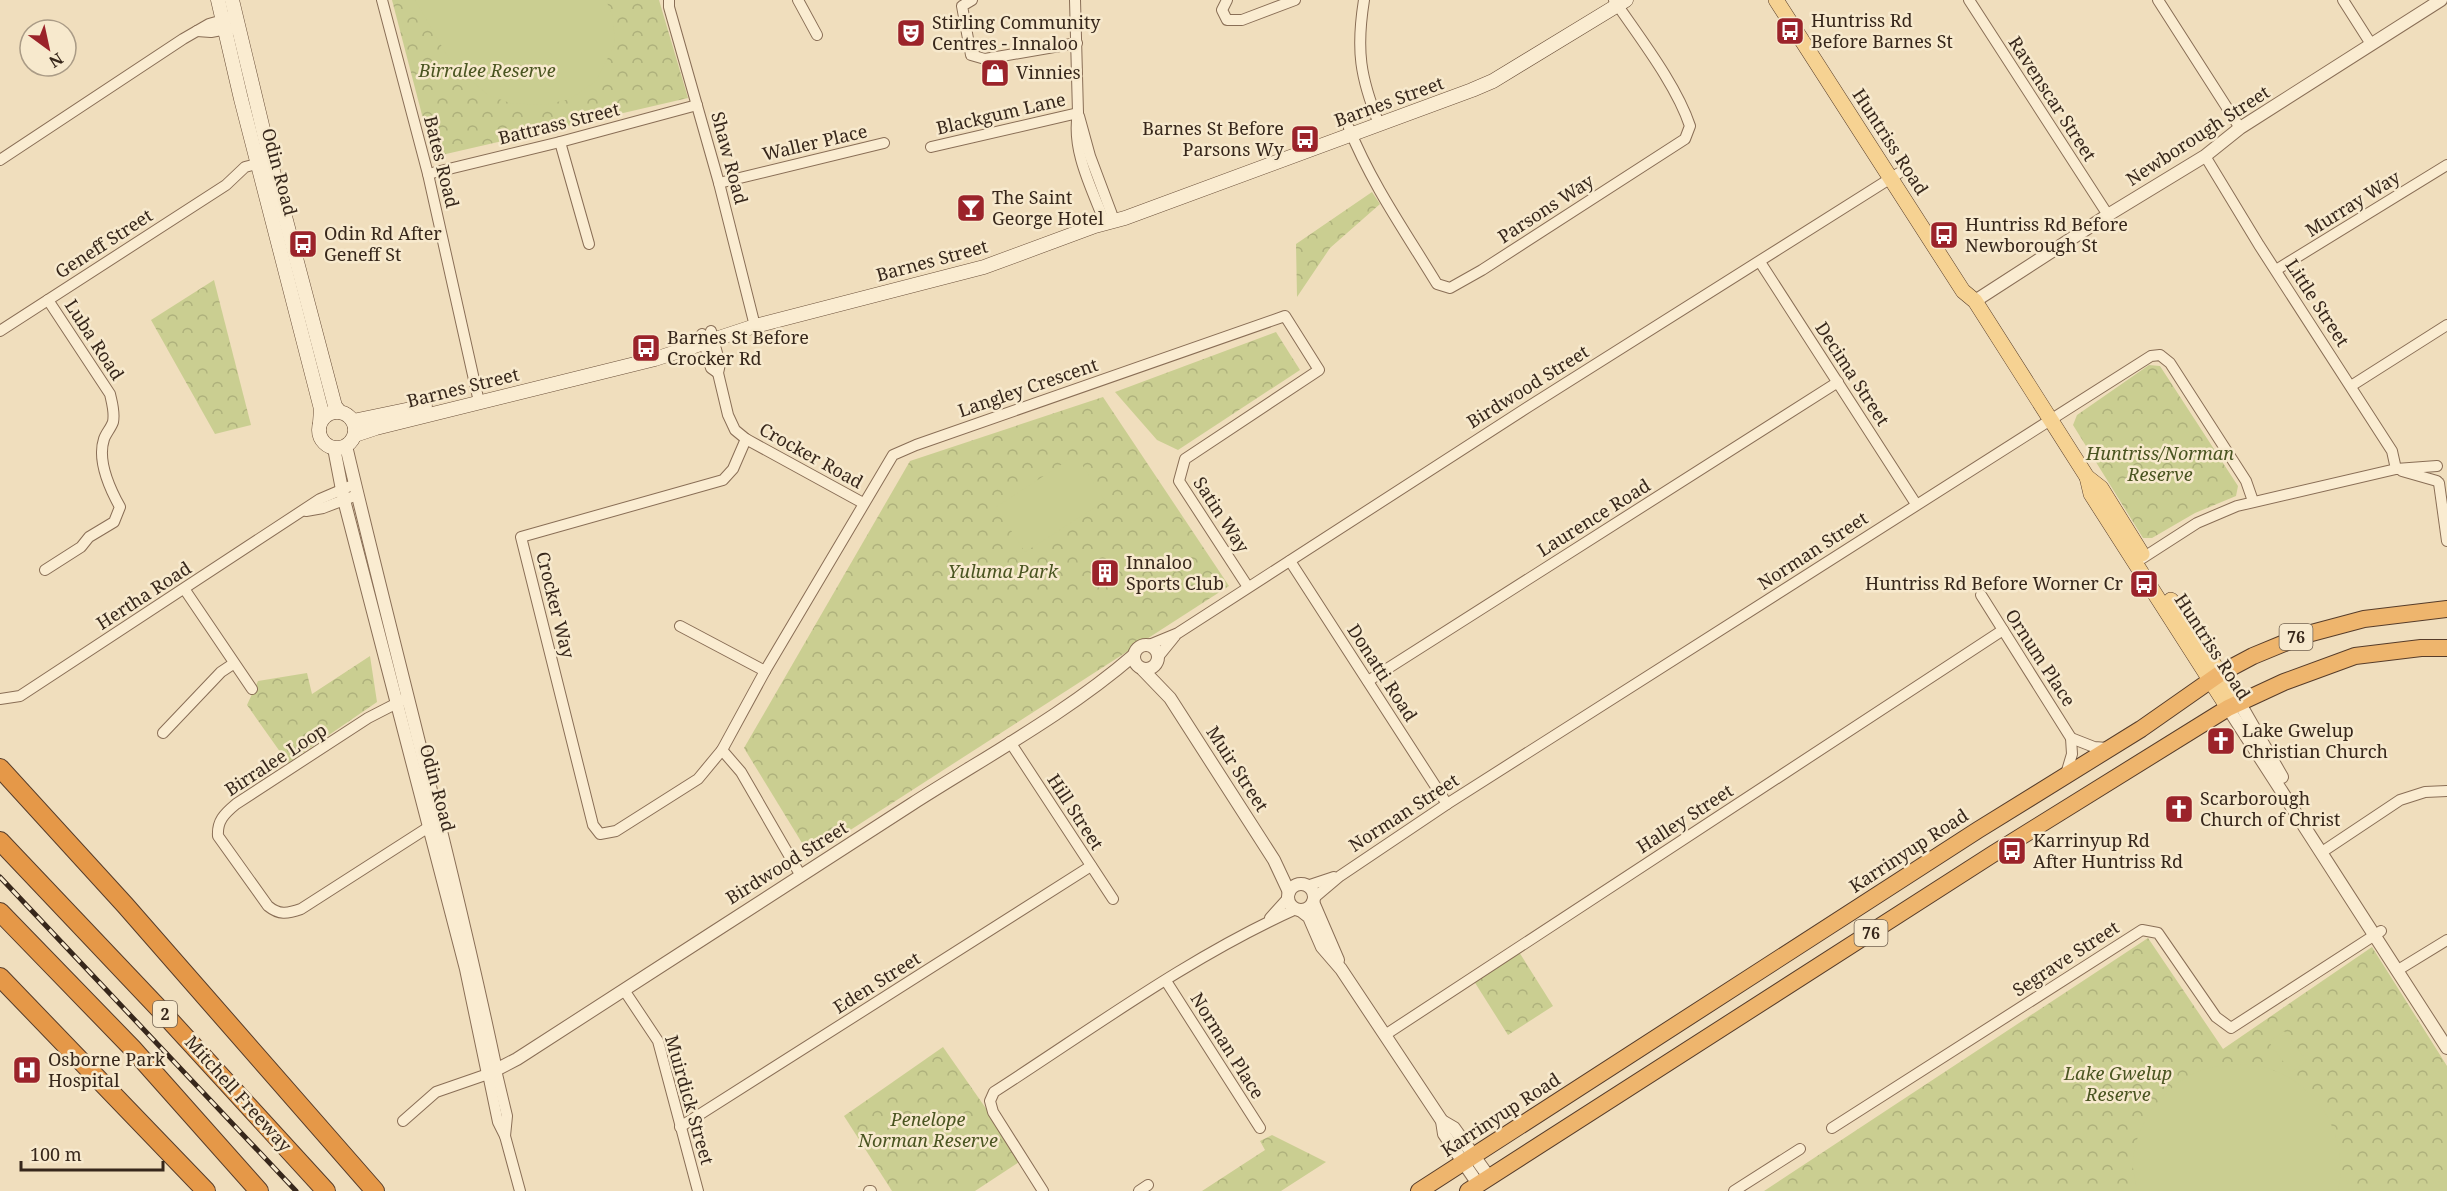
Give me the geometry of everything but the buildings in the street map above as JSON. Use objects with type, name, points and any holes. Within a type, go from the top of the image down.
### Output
[{"type":"highway","name":"Karrinyup Road","points":[[1419,1191],[1978,830],[2111,748],[2215,677],[2260,652],[2304,634],[2364,619],[2447,609]]},
{"type":"highway","name":"76","points":[[1478,1184],[1993,854],[2233,705],[2284,682],[2355,656],[2421,648],[2447,648]]},
{"type":"highway","points":[[0,768],[117,897],[374,1191]]},
{"type":"highway","points":[[1978,830],[1993,854]]},
{"type":"highway","name":"Mitchell Freeway","points":[[0,841],[165,1015],[326,1191]]},
{"type":"highway","points":[[0,912],[132,1048],[259,1191]]},
{"type":"highway","points":[[0,977],[206,1191]]},
{"type":"highway","points":[[0,988],[42,1022]]},
{"type":"main road","name":"Odin Road","points":[[218,0],[231,23],[266,167],[321,409],[321,439],[345,443],[353,421]]},
{"type":"main road","name":"Odin Road","points":[[231,23],[232,0]]},
{"type":"main road","name":"Huntriss Road","points":[[1776,0],[1895,176]]},
{"type":"main road","name":"Huntriss Road","points":[[1788,0],[1963,291],[1975,301],[2087,477],[2091,494],[2139,560],[2233,705]]},
{"type":"main road","name":"Barnes Street","points":[[345,443],[478,398],[708,337],[815,303],[984,257],[1108,218],[1350,132],[1489,74],[1617,1]]},
{"type":"main road","name":"Odin Road","points":[[266,167],[335,406],[339,411]]},
{"type":"main road","name":"Barnes Street","points":[[353,421],[478,398]]},
{"type":"main road","points":[[320,423],[328,414],[339,411],[345,413],[353,421]]},
{"type":"street","name":"Bates Road","points":[[382,0],[428,174],[478,398]]},
{"type":"street","name":"Shaw Road","points":[[669,0],[754,322]]},
{"type":"street","points":[[798,0],[817,34]]},
{"type":"street","points":[[972,0],[962,6],[971,55],[985,59],[1077,43]]},
{"type":"street","points":[[1075,0],[1078,113],[1075,130],[1079,148],[1108,218]]},
{"type":"street","points":[[1227,0],[1222,10],[1227,20],[1242,20],[1295,0]]},
{"type":"street","points":[[1364,0],[1359,35],[1359,62],[1377,121]]},
{"type":"street","name":"Ravenscar Street","points":[[1969,0],[2108,215]]},
{"type":"street","points":[[2158,0],[2240,128]]},
{"type":"street","points":[[2343,0],[2371,44]]},
{"type":"street","name":"Newborough Street","points":[[1975,301],[2108,215],[2205,156],[2240,128],[2441,0]]},
{"type":"street","name":"Parsons Way","points":[[1350,132],[1360,157],[1437,284],[1450,288],[1482,270],[1685,138],[1690,126],[1686,112],[1617,1]]},
{"type":"street","points":[[0,160],[196,31],[211,32],[231,23]]},
{"type":"street","name":"Battrass Street","points":[[428,174],[561,142],[697,105]]},
{"type":"street","name":"Blackgum Lane","points":[[931,147],[1078,113]]},
{"type":"street","points":[[561,142],[589,244]]},
{"type":"street","name":"Waller Place","points":[[718,183],[884,143]]},
{"type":"street","name":"Little Street","points":[[2205,156],[2392,451],[2396,469]]},
{"type":"street","name":"Murray Way","points":[[2276,270],[2447,165]]},
{"type":"street","name":"Geneff Street","points":[[0,331],[226,185],[266,167]]},
{"type":"street","name":"Birdwood Street","points":[[1149,645],[1178,633],[1528,407],[1895,176]]},
{"type":"street","name":"Decima Street","points":[[1760,262],[1916,504]]},
{"type":"street","name":"Luba Road","points":[[45,570],[81,547],[89,537],[114,522],[120,507],[108,480],[103,449],[104,440],[113,422],[110,394],[48,300]]},
{"type":"street","name":"Langley Crescent","points":[[593,825],[600,834],[616,831],[698,779],[722,750],[862,503],[893,455],[1285,316],[1319,370],[1185,459]]},
{"type":"street","points":[[2351,386],[2447,325]]},
{"type":"street","name":"Crocker Road","points":[[708,337],[711,368],[718,373],[728,415],[735,430],[746,439],[862,503]]},
{"type":"street","name":"Norman Street","points":[[1313,900],[1340,876],[1448,804],[2151,356],[2160,355],[2170,363],[2246,481],[2253,501]]},
{"type":"street","name":"Laurence Road","points":[[1368,681],[1838,382]]},
{"type":"street","name":"Crocker Way","points":[[593,825],[521,537],[723,480],[733,469],[746,439]]},
{"type":"street","name":"Odin Road","points":[[345,443],[379,586],[410,702],[435,830]]},
{"type":"street","name":"Odin Road","points":[[345,443],[343,495],[396,707],[470,946],[492,1072],[507,1116],[505,1136],[520,1191]]},
{"type":"street","name":"Satin Way","points":[[1185,459],[1179,481],[1248,587]]},
{"type":"street","points":[[2139,560],[2216,513],[2253,501],[2396,469],[2442,464]]},
{"type":"street","points":[[2442,464],[2434,473],[2441,483],[2447,540]]},
{"type":"street","points":[[2396,469],[2441,483]]},
{"type":"street","name":"Hertha Road","points":[[0,699],[20,696],[185,590],[320,499],[356,490]]},
{"type":"street","name":"Donatti Road","points":[[1290,561],[1448,804]]},
{"type":"street","points":[[185,590],[252,689]]},
{"type":"street","name":"Ornum Place","points":[[1981,595],[2072,738]]},
{"type":"street","points":[[680,626],[765,672]]},
{"type":"street","name":"Halley Street","points":[[1385,1035],[2003,630]]},
{"type":"street","name":"Birdwood Street","points":[[1158,660],[1178,633]]},
{"type":"street","points":[[1149,645],[1154,648],[1158,660],[1153,668],[1142,669],[1136,664],[1134,655],[1139,647],[1149,645]]},
{"type":"street","name":"Birdwood Street","points":[[492,1072],[517,1059],[1104,681],[1134,655]]},
{"type":"street","name":"Muir Street","points":[[1158,660],[1170,698]]},
{"type":"street","points":[[163,733],[221,672],[233,664]]},
{"type":"street","name":"Birdwood Street","points":[[1104,681],[1142,669]]},
{"type":"street","name":"Muir Street","points":[[1142,669],[1170,698],[1274,860],[1288,895]]},
{"type":"street","name":"Birralee Loop","points":[[410,702],[360,725],[236,804],[224,814],[218,826],[218,836],[268,906],[277,913],[289,914],[301,909],[404,843],[435,830]]},
{"type":"street","name":"Huntriss Road","points":[[2233,705],[2378,933],[2447,1036]]},
{"type":"street","points":[[2066,776],[2072,754],[2072,738],[2094,747],[2111,748]]},
{"type":"street","name":"Hill Street","points":[[1010,742],[1113,899]]},
{"type":"street","points":[[722,750],[741,772],[801,876]]},
{"type":"street","points":[[2325,849],[2400,800],[2425,792],[2447,790]]},
{"type":"street","name":"Muir Street","points":[[1274,860],[1304,885]]},
{"type":"street","name":"Eden Street","points":[[680,1127],[1091,866]]},
{"type":"street","name":"Norman Street","points":[[1304,885],[1340,876]]},
{"type":"street","points":[[1266,923],[1295,885],[1304,885],[1312,891],[1313,900],[1341,969]]},
{"type":"street","points":[[1288,895],[1290,905],[1309,917],[1322,947],[1341,969],[1442,1121],[1454,1128],[1478,1184]]},
{"type":"street","points":[[1043,1191],[993,1112],[990,1101],[994,1092],[1166,981],[1266,923],[1298,909],[1308,908],[1313,900]]},
{"type":"street","name":"Segrave Street","points":[[1832,1128],[2142,930],[2158,933],[2216,1017],[2231,1028],[2378,933]]},
{"type":"street","points":[[2401,968],[2447,940]]},
{"type":"street","name":"Huntriss Road","points":[[2401,968],[2447,1048]]},
{"type":"street","name":"Norman Place","points":[[1166,981],[1260,1128]]},
{"type":"street","name":"Muirdick Street","points":[[624,990],[658,1041],[698,1191]]},
{"type":"street","points":[[403,1121],[436,1092],[492,1072]]},
{"type":"street","points":[[1734,1191],[1800,1149]]},
{"type":"green space","name":"Birralee Reserve","points":[[392,0],[659,0],[688,98],[433,157]]},
{"type":"green space","points":[[415,0],[606,0],[613,17],[615,44],[596,81],[570,99],[544,105],[510,103],[488,95],[452,64]]},
{"type":"green space","points":[[1372,192],[1380,204],[1330,248],[1297,297],[1296,244]]},
{"type":"green space","points":[[214,280],[251,425],[215,434],[151,320]]},
{"type":"green space","points":[[1276,332],[1300,370],[1178,450],[1157,440],[1115,392]]},
{"type":"green space","name":"Huntriss/Norman Reserve","points":[[2149,365],[2160,366],[2238,486],[2236,496],[2195,513],[2152,538],[2143,538],[2073,425],[2077,415]]},
{"type":"green space","name":"Yuluma Park","points":[[1103,397],[1229,586],[810,856],[744,748],[910,461]]},
{"type":"green space","points":[[1076,455],[1105,501],[1025,552],[996,507]]},
{"type":"green space","points":[[370,656],[377,702],[288,763],[247,705],[258,681],[307,673],[312,694]]},
{"type":"green space","name":"Lake Gwelup Reserve","points":[[2148,938],[2223,1049],[2372,947],[2447,1066],[2447,1191],[1764,1191]]},
{"type":"green space","points":[[1519,952],[1553,1006],[1508,1035],[1472,978]]},
{"type":"green space","points":[[2284,1031],[2307,1061],[2291,1072],[2269,1042]]},
{"type":"green space","name":"Penelope Norman Reserve","points":[[943,1047],[1022,1160],[975,1191],[892,1191],[844,1116]]},
{"type":"green space","points":[[2238,1064],[2266,1068],[2288,1077],[2304,1088],[2317,1102],[2328,1117],[2340,1153],[2341,1172],[2338,1191],[2137,1191],[2133,1168],[2134,1152],[2138,1136],[2154,1107],[2164,1095],[2190,1075],[2209,1068]]},
{"type":"green space","points":[[1272,1135],[1326,1162],[1281,1191],[1202,1191],[1265,1150],[1260,1141]]},
{"type":"railway","points":[[0,877],[296,1191]]},
{"type":"place","name":"Huntriss Rd Before Barnes St","points":[[1790,31]]},
{"type":"place","name":"Stirling Community Centres - Innaloo","points":[[911,33]]},
{"type":"place","name":"Vinnies","points":[[995,73]]},
{"type":"place","name":"Barnes St Before Parsons Wy","points":[[1305,139]]},
{"type":"place","name":"The Saint George Hotel","points":[[971,208]]},
{"type":"place","name":"Huntriss Rd Before Newborough St","points":[[1944,235]]},
{"type":"place","name":"Odin Rd After Geneff St","points":[[303,244]]},
{"type":"place","name":"Barnes St Before Crocker Rd","points":[[646,348]]},
{"type":"place","name":"Innaloo Sports Club","points":[[1105,573]]},
{"type":"place","name":"Huntriss Rd Before Worner Cr","points":[[2144,584]]},
{"type":"place","name":"Lake Gwelup Christian Church","points":[[2221,741]]},
{"type":"place","name":"Scarborough Church of Christ","points":[[2179,809]]},
{"type":"place","name":"Karrinyup Rd After Huntriss Rd","points":[[2012,851]]},
{"type":"place","name":"Osborne Park Hospital","points":[[27,1070]]}]
